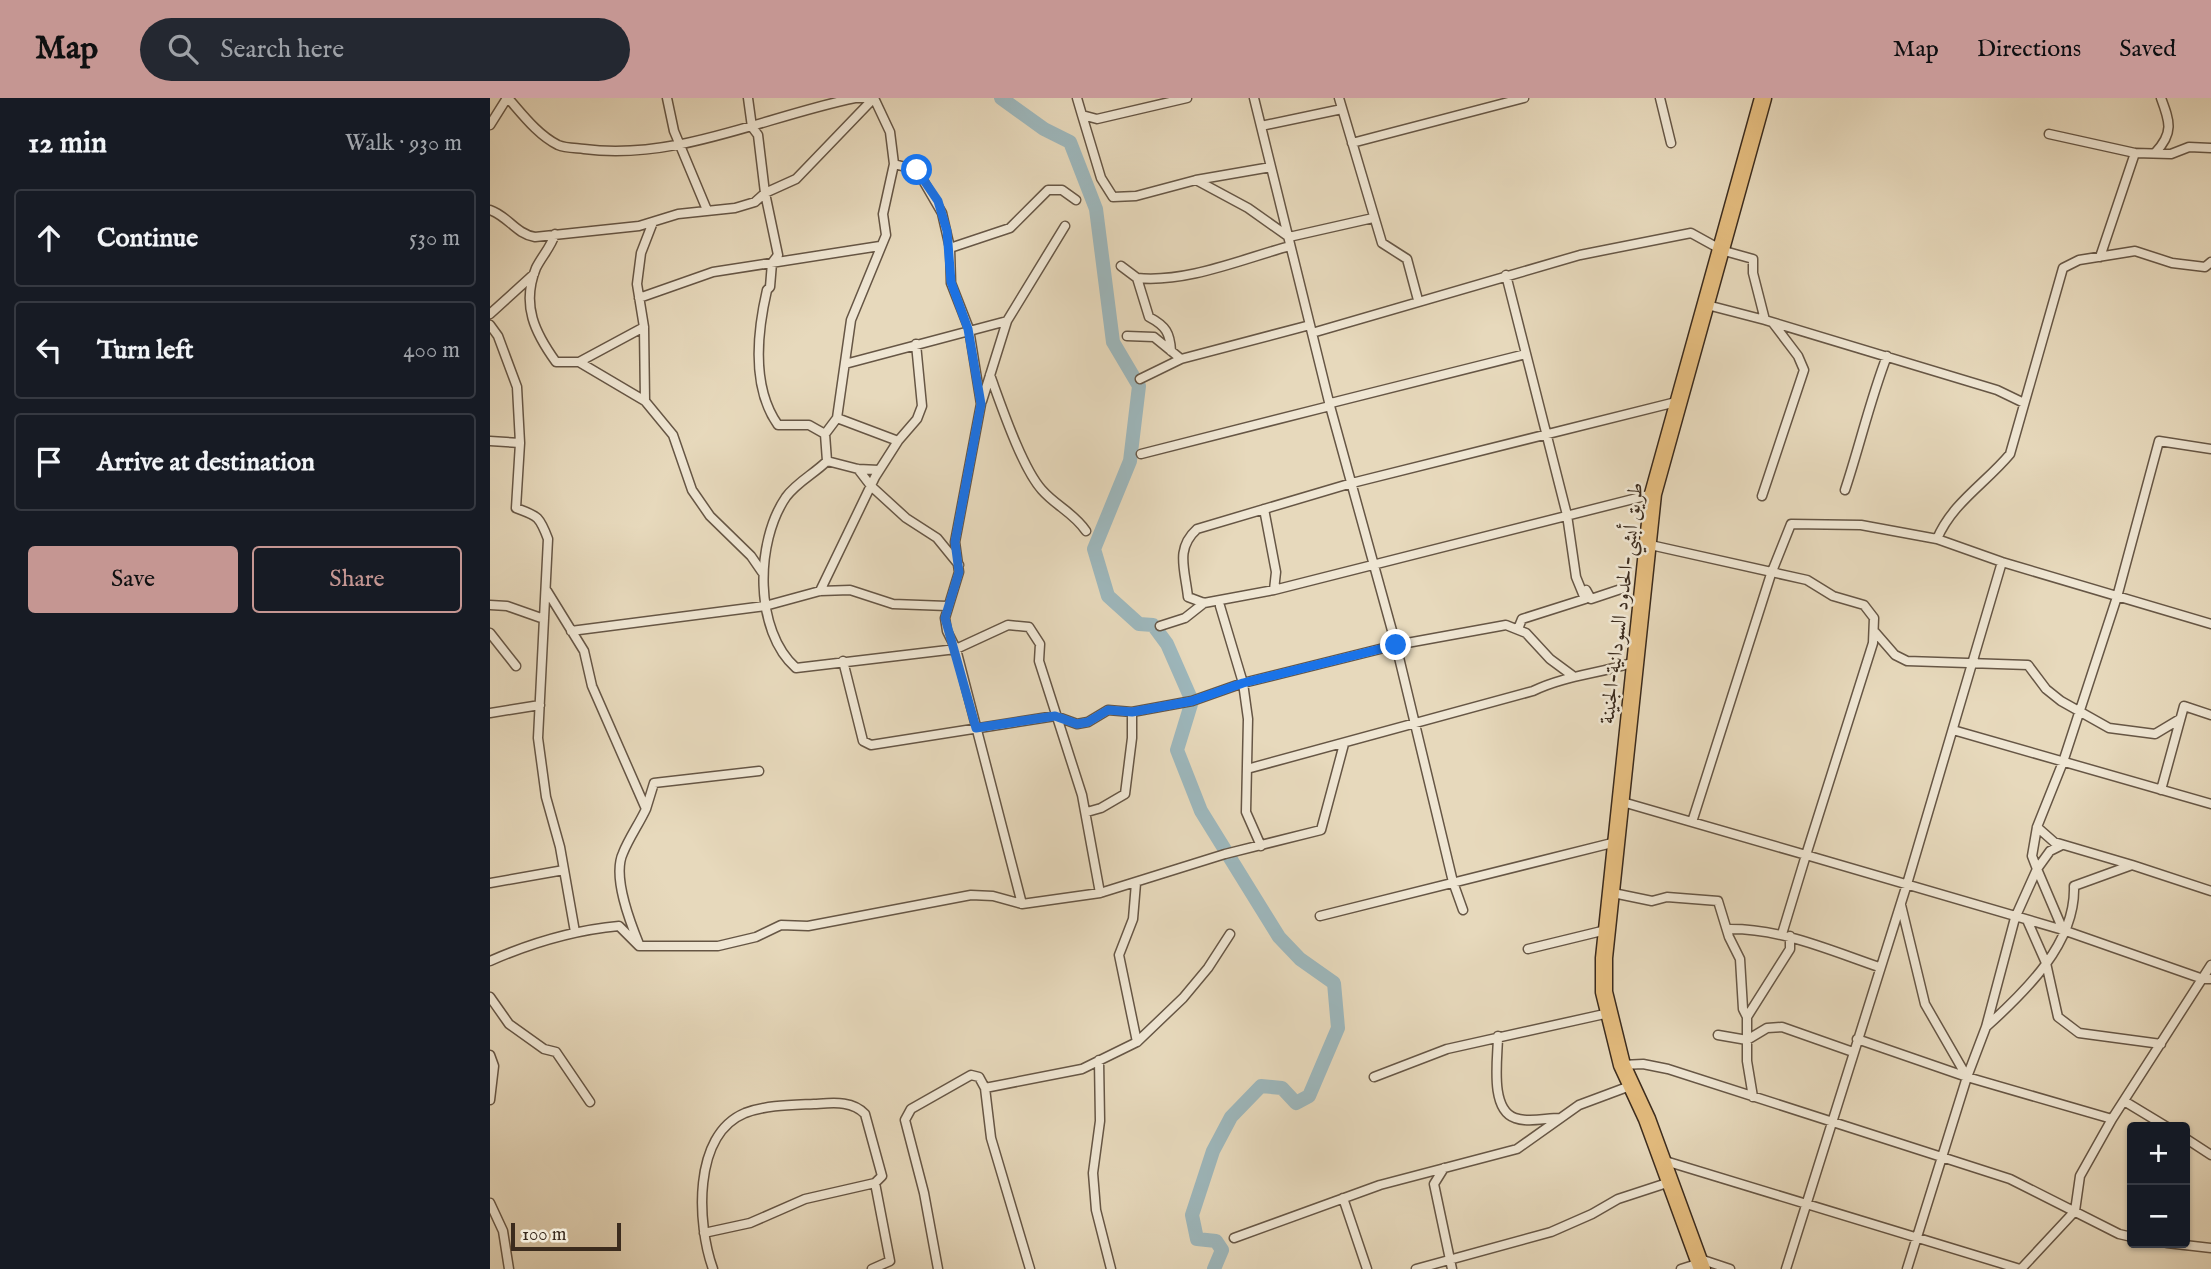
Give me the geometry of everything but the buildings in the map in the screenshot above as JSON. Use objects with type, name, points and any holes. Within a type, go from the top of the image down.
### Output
[{"type":"highway","name":"طريق أبشي-الحدود السودانية-الجنينة","points":[[1647,1119],[1630,1086],[1627,1064],[1603,978],[1653,494],[1664,461],[1676,402],[1724,251],[1763,98]]},
{"type":"highway","points":[[1649,544],[1664,461],[1711,306],[1724,251],[1772,98]]},
{"type":"highway","points":[[1611,1011],[1619,842],[1626,803],[1643,606]]},
{"type":"highway","points":[[1627,1064],[1643,1090],[1647,1119],[1700,1263]]},
{"type":"street","points":[[490,125],[507,98],[535,128],[560,146],[602,151],[645,150],[752,127],[816,106],[857,98],[874,98]]},
{"type":"street","points":[[667,98],[679,143],[707,210]]},
{"type":"street","points":[[747,98],[752,127],[758,135],[765,193],[778,255],[772,263],[758,335],[760,380],[767,409],[778,425],[809,425],[825,434]]},
{"type":"street","points":[[827,461],[825,434],[837,418],[851,320],[886,235],[883,214],[894,164],[890,132],[874,98]]},
{"type":"street","points":[[490,210],[501,214],[527,236],[653,222],[678,214],[735,208],[755,202],[765,193],[796,179],[874,98]]},
{"type":"street","points":[[1077,98],[1101,178],[1113,197],[1136,197],[1196,180],[1271,167]]},
{"type":"street","points":[[1082,115],[1097,119],[1187,98]]},
{"type":"street","points":[[1254,98],[1330,405],[1396,645],[1452,882],[1463,910]]},
{"type":"street","points":[[1339,98],[1382,243],[1407,259],[1418,300]]},
{"type":"street","points":[[1352,143],[1524,98]]},
{"type":"street","points":[[1660,98],[1671,143]]},
{"type":"street","points":[[2155,153],[2167,141],[2169,120],[2161,98]]},
{"type":"street","points":[[1261,125],[1342,108]]},
{"type":"street","points":[[2049,134],[2135,153],[2171,153],[2189,147],[2211,148]]},
{"type":"street","points":[[2100,257],[2135,153]]},
{"type":"street","points":[[894,164],[917,170],[930,187],[942,213],[950,248],[951,282],[968,329],[981,404]]},
{"type":"street","points":[[1196,180],[1248,208],[1289,241]]},
{"type":"street","points":[[950,248],[1010,228],[1048,190],[1062,190],[1076,200]]},
{"type":"street","points":[[1121,266],[1137,278],[1154,280],[1182,275],[1373,218]]},
{"type":"street","points":[[645,401],[643,327],[637,284],[640,253],[653,222]]},
{"type":"street","points":[[1022,904],[956,649],[947,631],[947,606],[959,566],[955,542],[981,404],[990,375],[1007,321],[1065,226]]},
{"type":"street","points":[[1140,379],[1181,359],[1311,329],[1580,255],[1691,233],[1724,251],[1753,259],[1752,273],[1769,322],[1798,356],[1804,370],[1762,496]]},
{"type":"street","points":[[490,314],[534,274],[555,234]]},
{"type":"street","points":[[639,298],[713,272],[880,246]]},
{"type":"street","points":[[1937,539],[1944,521],[1955,508],[1990,478],[2010,454],[2063,268],[2079,260],[2135,251],[2172,263],[2209,266]]},
{"type":"street","points":[[534,274],[531,323],[555,362],[579,362],[643,327]]},
{"type":"street","points":[[1506,275],[1566,516],[1576,577],[1585,599],[1522,619],[1518,629]]},
{"type":"street","points":[[1137,278],[1149,317],[1164,325],[1170,337],[1171,351]]},
{"type":"street","points":[[1711,306],[1997,390],[2024,403]]},
{"type":"street","points":[[845,364],[968,329],[1007,321]]},
{"type":"street","points":[[490,325],[498,335],[517,387],[520,443],[516,508],[531,510],[543,525],[548,539],[538,738],[546,797],[564,870],[575,932]]},
{"type":"street","points":[[1127,336],[1154,337],[1181,359]]},
{"type":"street","points":[[820,591],[880,470],[898,441],[918,419],[922,406],[916,344]]},
{"type":"street","points":[[1141,454],[1526,354]]},
{"type":"street","points":[[1845,490],[1860,447],[1869,403],[1887,356]]},
{"type":"street","points":[[579,362],[645,401],[673,435],[692,490],[710,516],[751,556],[762,572]]},
{"type":"street","points":[[990,375],[1014,437],[1041,490],[1077,516],[1086,531]]},
{"type":"street","points":[[1204,603],[1188,597],[1182,547],[1186,538],[1197,529],[1352,483],[1676,402]]},
{"type":"street","points":[[837,418],[898,441]]},
{"type":"street","points":[[490,441],[520,443]]},
{"type":"street","points":[[2063,930],[2032,856],[2037,827],[2063,762],[2117,597],[2159,441],[2211,449]]},
{"type":"street","points":[[827,461],[788,495],[778,511],[762,572],[765,606],[781,654],[796,668],[956,649],[1009,625],[1029,627],[1040,644],[1039,661],[1087,812],[1100,893]]},
{"type":"street","points":[[827,461],[858,469],[880,470]]},
{"type":"street","points":[[858,469],[871,486],[906,518],[937,538],[959,566]]},
{"type":"street","points":[[1160,626],[1185,618],[1204,603],[1274,590],[1653,494]]},
{"type":"street","points":[[1264,509],[1276,572],[1274,590]]},
{"type":"street","points":[[1692,822],[1771,574],[1793,524],[1861,526],[1937,539],[2002,562],[2211,624]]},
{"type":"street","points":[[1649,544],[1732,561],[1771,574],[1807,580],[1833,596],[1864,605],[1874,618],[1875,632],[1806,855],[1786,935],[1790,948],[1747,1017]]},
{"type":"street","points":[[1572,550],[1591,599],[1621,589]]},
{"type":"street","points":[[1786,1269],[1830,1122],[1901,904],[2002,562]]},
{"type":"street","points":[[572,631],[765,606],[820,591],[849,590],[893,604],[947,606]]},
{"type":"street","points":[[547,591],[584,651],[592,687],[646,809]]},
{"type":"street","points":[[490,605],[507,606],[544,619]]},
{"type":"street","points":[[1220,606],[1243,683],[1248,719],[1246,812],[1261,846]]},
{"type":"street","points":[[844,661],[866,745],[1055,716],[1077,724],[1088,722],[1108,710],[1132,712],[1214,696],[1243,683],[1396,645],[1466,630],[1506,625],[1518,629],[1573,676]]},
{"type":"street","points":[[1875,632],[1895,655],[1908,661],[2028,665],[2046,689],[2109,728],[2155,734],[2180,719]]},
{"type":"street","points":[[490,633],[516,666]]},
{"type":"street","points":[[1247,769],[1414,725],[1533,691],[1573,676],[1607,672],[1634,662]]},
{"type":"street","points":[[490,713],[540,705]]},
{"type":"street","points":[[2161,790],[2183,706],[2211,715]]},
{"type":"street","points":[[1087,812],[1101,808],[1125,794],[1132,738],[1132,712]]},
{"type":"street","points":[[1953,730],[2211,804]]},
{"type":"street","points":[[490,961],[575,932],[620,926],[639,946],[718,946],[756,937],[782,925],[808,926],[971,895],[993,895],[1022,904],[1100,893],[1225,854],[1321,830],[1344,744]]},
{"type":"street","points":[[639,946],[626,907],[619,867],[622,854],[646,809],[654,783],[759,771]]},
{"type":"street","points":[[1626,803],[2063,930],[2207,979]]},
{"type":"street","points":[[2037,827],[2053,842],[2211,891]]},
{"type":"street","points":[[1320,916],[1619,842]]},
{"type":"street","points":[[1908,1269],[1967,1077],[1986,1027],[2015,918],[2037,869],[2050,851],[2062,845]]},
{"type":"street","points":[[1986,1027],[2019,997],[2046,963],[2063,930],[2074,900],[2074,886],[2132,865]]},
{"type":"street","points":[[490,883],[564,870]]},
{"type":"street","points":[[1136,883],[1133,919],[1119,955],[1137,1042]]},
{"type":"street","points":[[1618,894],[1651,901],[1667,897],[1718,901],[1740,959],[1753,1097]]},
{"type":"street","points":[[1901,904],[1925,1004],[1967,1077]]},
{"type":"street","points":[[2027,920],[2046,963],[2058,1017],[2079,1033],[2161,1044]]},
{"type":"street","points":[[1727,929],[1755,929],[1786,935],[1879,967]]},
{"type":"street","points":[[1528,949],[1606,930]]},
{"type":"street","points":[[985,1088],[1082,1069],[1137,1042],[1208,968],[1230,934]]},
{"type":"street","points":[[1662,1160],[2021,1269],[2075,1211],[2080,1176],[2112,1119],[2207,979],[2211,965]]},
{"type":"street","points":[[490,997],[509,1024],[544,1049],[556,1052],[590,1102]]},
{"type":"street","points":[[1374,1077],[1447,1049],[1611,1011]]},
{"type":"street","points":[[1718,1035],[1747,1040],[1767,1028],[1782,1027],[1853,1052]]},
{"type":"street","points":[[1498,1036],[1498,1082],[1503,1109],[1512,1118],[1522,1120],[1562,1118]]},
{"type":"street","points":[[1857,1039],[1967,1077],[2112,1119]]},
{"type":"street","points":[[490,1055],[494,1066],[490,1100]]},
{"type":"street","points":[[1099,1060],[1100,1121],[1093,1173],[1097,1210],[1111,1269]]},
{"type":"street","points":[[1627,1064],[1668,1069],[2010,1179],[2127,1236]]},
{"type":"street","points":[[938,1269],[924,1193],[905,1121],[911,1109],[971,1075],[979,1077],[985,1088],[991,1138],[1030,1269]]},
{"type":"street","points":[[1234,1238],[1343,1198],[1517,1149],[1579,1105],[1630,1086]]},
{"type":"street","points":[[2124,1101],[2159,1122]]},
{"type":"street","points":[[705,1233],[750,1223],[805,1199],[875,1183],[881,1177],[869,1119],[860,1108],[843,1103],[801,1105],[746,1113],[724,1129],[710,1152],[701,1186],[705,1233],[713,1269]]},
{"type":"street","points":[[2190,1141],[2211,1155]]},
{"type":"street","points":[[1444,1168],[1434,1184],[1452,1269]]},
{"type":"street","points":[[1416,1269],[1550,1232],[1592,1214],[1618,1199],[1670,1182]]},
{"type":"street","points":[[872,1269],[890,1261],[875,1183]]},
{"type":"street","points":[[1343,1198],[1367,1269]]},
{"type":"street","points":[[490,1203],[503,1231],[509,1269]]},
{"type":"street","points":[[2190,1246],[2211,1248]]},
{"type":"street","points":[[1681,1269],[1700,1263],[1730,1269]]},
{"type":"waterway","points":[[1001,98],[1044,129],[1070,142],[1096,209],[1113,342],[1139,386],[1130,461],[1094,549],[1108,596],[1139,624],[1153,625],[1167,644],[1192,701],[1177,750],[1201,811],[1279,937],[1300,959],[1334,983],[1338,1028],[1309,1096],[1296,1103],[1282,1088],[1261,1086],[1231,1117],[1213,1151],[1192,1215],[1197,1239],[1216,1241],[1222,1250],[1214,1269]]},
{"type":"route","points":[[917,170],[938,201],[947,231],[951,282],[975,357],[981,404],[955,542],[959,572],[945,618],[947,631],[956,649],[976,728],[1055,716],[1077,724],[1088,722],[1108,710],[1132,712],[1192,701],[1214,696],[1243,683],[1396,645]]}]
